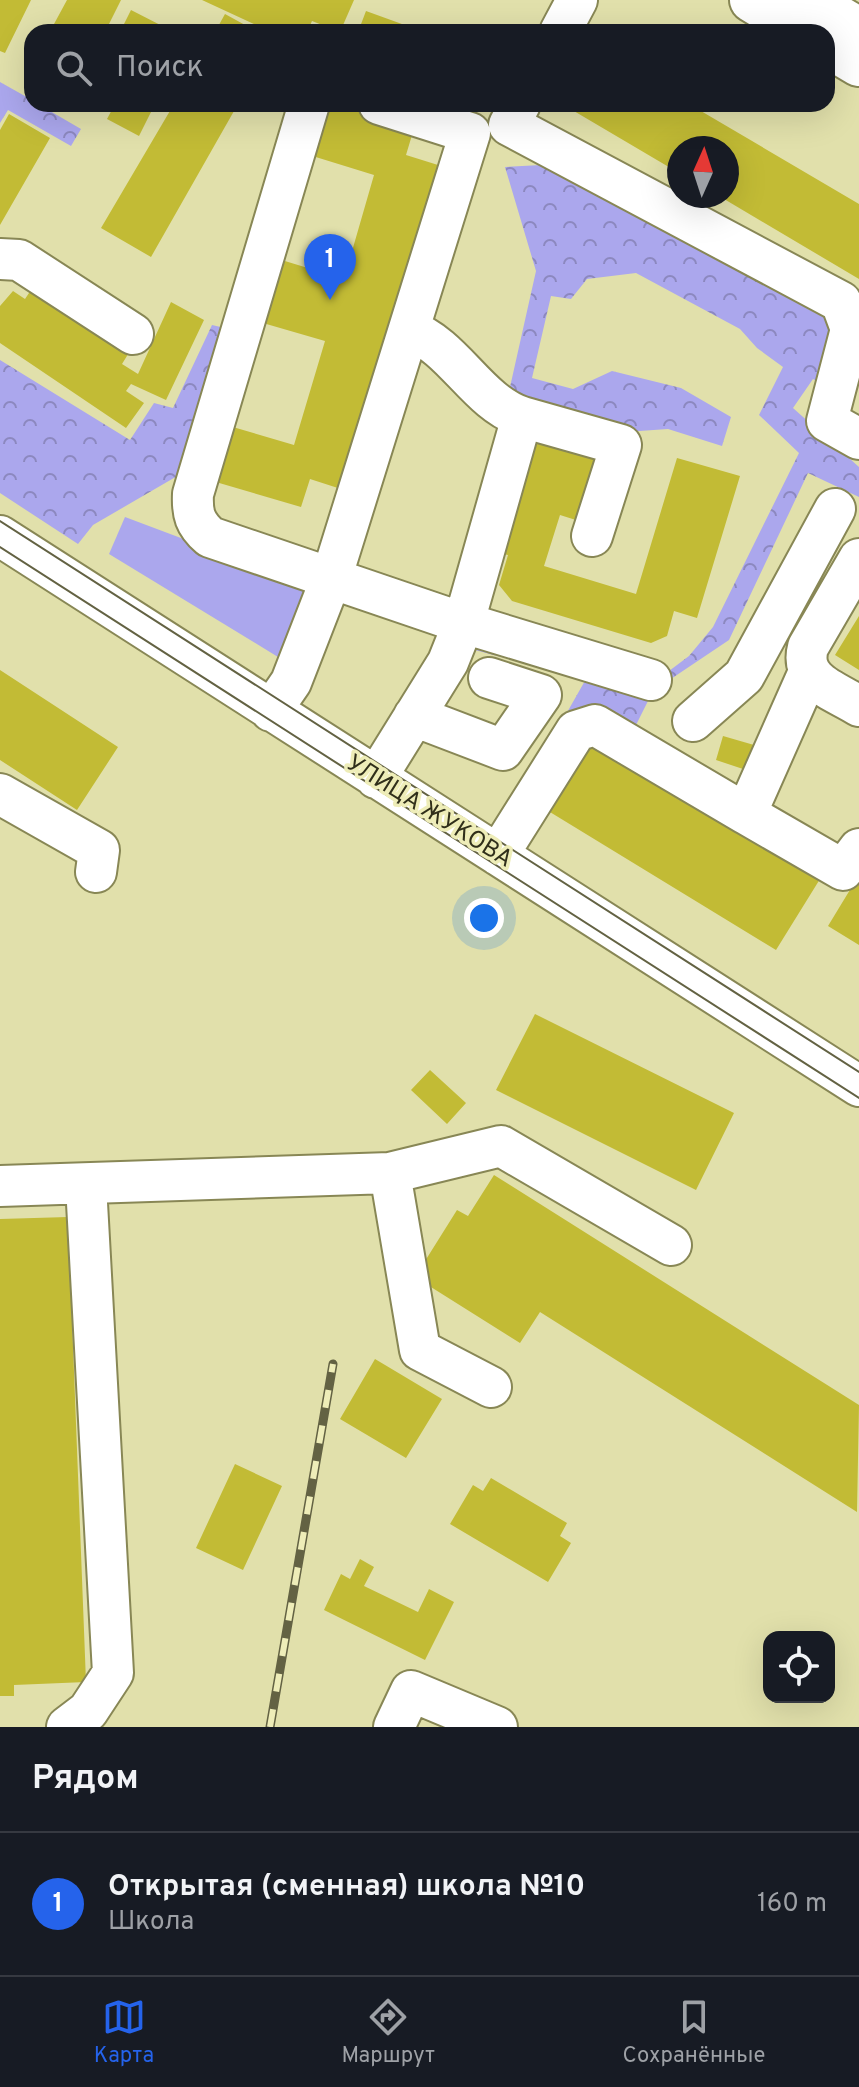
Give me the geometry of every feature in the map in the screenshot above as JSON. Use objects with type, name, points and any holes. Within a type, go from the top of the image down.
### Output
[{"type":"main road","points":[[752,0],[792,24]]},
{"type":"main road","points":[[808,0],[859,30]]},
{"type":"main road","points":[[835,50],[859,64]]},
{"type":"street","points":[[564,24],[577,0]]},
{"type":"street","points":[[307,112],[193,494],[192,511],[197,526],[210,537],[331,579],[651,680]]},
{"type":"street","points":[[271,711],[291,682],[331,579],[470,133],[404,112]]},
{"type":"street","points":[[516,112],[509,125],[841,302],[851,329],[827,421],[859,439]]},
{"type":"street","points":[[0,259],[19,260],[133,334]]},
{"type":"street","points":[[409,330],[430,338],[504,410],[621,445],[592,536]]},
{"type":"street","points":[[376,778],[448,662],[464,622],[522,417]]},
{"type":"street","points":[[693,721],[744,676],[835,509]]},
{"type":"street","name":"УЛИЦА ЖУКОВА","points":[[0,536],[859,1086]]},
{"type":"street","points":[[811,552],[856,572],[808,647],[804,662],[808,674],[859,706]]},
{"type":"street","points":[[746,814],[808,674]]},
{"type":"street","points":[[414,716],[503,750],[541,695],[489,678]]},
{"type":"street","points":[[498,855],[576,731],[595,725],[843,870],[859,849]]},
{"type":"street","points":[[0,794],[99,850],[96,872]]},
{"type":"street","points":[[0,1186],[390,1173],[501,1146],[671,1245]]},
{"type":"street","points":[[390,1173],[420,1350],[491,1387]]},
{"type":"street","points":[[67,1727],[88,1711],[113,1673],[86,1185]]},
{"type":"street","points":[[394,1727],[411,1691],[497,1727]]},
{"type":"green space","points":[[0,82],[24,96],[24,112],[52,112],[81,129],[71,146],[8,110],[0,123]]},
{"type":"green space","points":[[541,165],[825,318],[837,344],[824,385],[813,379],[793,408],[859,467],[859,497],[808,473],[729,640],[653,691],[634,729],[565,716],[586,679],[471,649],[477,637],[649,686],[689,656],[713,627],[799,453],[759,415],[783,367],[757,348],[740,329],[636,273],[587,279],[571,299],[551,296],[532,378],[573,389],[612,371],[681,388],[731,417],[722,446],[668,429],[625,432],[508,396],[536,271],[505,167]]},
{"type":"green space","points":[[212,325],[225,328],[179,475],[93,525],[78,544],[0,493],[0,360],[130,440],[154,403],[173,408]]},
{"type":"green space","points":[[125,517],[311,587],[278,657],[109,554]]},
{"type":"building","points":[[0,0],[31,0],[5,53],[0,51]]},
{"type":"building","points":[[67,0],[121,0],[109,24],[54,24]]},
{"type":"building","points":[[202,0],[354,0],[344,24],[312,21],[311,24],[254,24]]},
{"type":"building","points":[[131,10],[158,24],[124,24]]},
{"type":"building","points":[[366,11],[402,24],[361,24]]},
{"type":"building","points":[[225,14],[243,24],[219,24]]},
{"type":"building","points":[[111,112],[151,112],[139,136],[107,119]]},
{"type":"building","points":[[169,112],[233,112],[151,257],[101,228]]},
{"type":"building","points":[[319,112],[370,112],[415,125],[406,155],[438,165],[341,489],[310,479],[301,507],[209,480],[226,425],[294,445],[325,341],[256,321],[275,258],[344,279],[374,175],[306,154]]},
{"type":"building","points":[[576,112],[703,112],[859,204],[859,279],[739,208],[739,136],[667,136],[667,166]]},
{"type":"building","points":[[9,114],[50,138],[0,225],[0,130]]},
{"type":"building","points":[[33,287],[130,351],[122,364],[138,374],[171,302],[204,320],[166,400],[131,384],[126,391],[144,403],[126,428],[0,343],[0,306],[13,291],[25,299]]},
{"type":"building","points":[[539,434],[600,453],[579,521],[560,515],[544,566],[636,594],[677,458],[740,476],[697,618],[674,611],[667,636],[651,643],[512,601],[499,585],[508,555],[503,554],[522,491],[514,489],[519,469],[528,472]]},
{"type":"building","points":[[859,616],[859,670],[835,655]]},
{"type":"building","points":[[0,670],[118,747],[77,810],[0,760]]},
{"type":"building","points":[[723,736],[754,745],[746,770],[716,760]]},
{"type":"building","points":[[589,738],[820,879],[776,950],[545,809]]},
{"type":"building","points":[[859,875],[859,945],[828,926]]},
{"type":"building","points":[[535,1014],[734,1113],[696,1190],[496,1090]]},
{"type":"building","points":[[430,1070],[466,1103],[447,1124],[411,1090]]},
{"type":"building","points":[[494,1175],[859,1405],[857,1512],[540,1312],[520,1343],[415,1277],[457,1210],[468,1216]]},
{"type":"building","points":[[68,1217],[86,1682],[14,1685],[14,1696],[0,1696],[0,1219]]},
{"type":"building","points":[[375,1359],[442,1399],[406,1458],[340,1419]]},
{"type":"building","points":[[235,1464],[282,1486],[243,1570],[196,1548]]},
{"type":"building","points":[[491,1478],[567,1523],[560,1536],[571,1543],[548,1582],[450,1524],[473,1485],[483,1491]]},
{"type":"building","points":[[360,1559],[374,1567],[364,1586],[418,1612],[429,1589],[454,1602],[425,1660],[324,1610],[341,1574],[350,1579]]},
{"type":"tram line","points":[[0,521],[859,1072]]},
{"type":"tram line","points":[[0,547],[859,1098]]},
{"type":"railway","points":[[270,1727],[333,1364]]},
{"type":"place","name":"Открытая (сменная) школа №10","points":[[330,300]]}]
